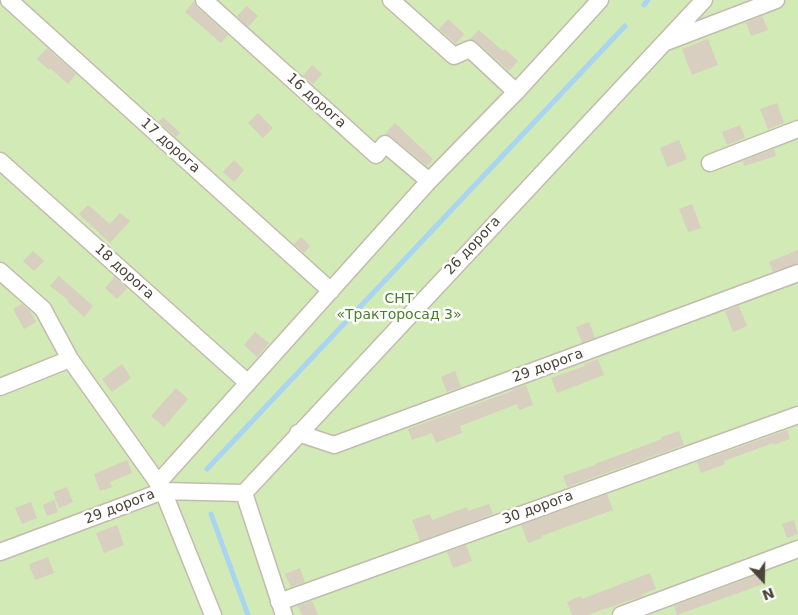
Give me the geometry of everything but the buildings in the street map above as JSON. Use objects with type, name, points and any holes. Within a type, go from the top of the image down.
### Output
[{"type":"street","name":"17 дорога","points":[[9,0],[331,291]]},
{"type":"street","name":"16 дорога","points":[[204,0],[376,155],[385,144],[429,180]]},
{"type":"street","points":[[391,0],[454,56],[470,49],[516,92]]},
{"type":"street","points":[[160,487],[248,383],[429,180],[516,92],[600,0]]},
{"type":"street","name":"26 дорога","points":[[244,493],[704,0]]},
{"type":"street","points":[[662,44],[776,0]]},
{"type":"street","points":[[710,163],[798,129]]},
{"type":"street","name":"18 дорога","points":[[0,161],[248,383]]},
{"type":"street","points":[[0,271],[44,309],[70,359],[160,487],[213,615]]},
{"type":"street","name":"29 дорога","points":[[298,434],[334,445],[798,273]]},
{"type":"street","points":[[0,387],[70,359]]},
{"type":"street","name":"30 дорога","points":[[281,609],[798,415]]},
{"type":"street","name":"29 дорога","points":[[0,552],[160,487],[244,493]]},
{"type":"street","points":[[244,493],[281,609]]},
{"type":"street","points":[[621,615],[798,548]]},
{"type":"green space","name":"СНТ «Тракторосад 3»","points":[[0,0],[798,0],[798,615],[0,615]]},
{"type":"waterway","points":[[644,5],[648,0]]},
{"type":"waterway","points":[[207,469],[625,26]]},
{"type":"waterway","points":[[211,514],[248,615]]}]
